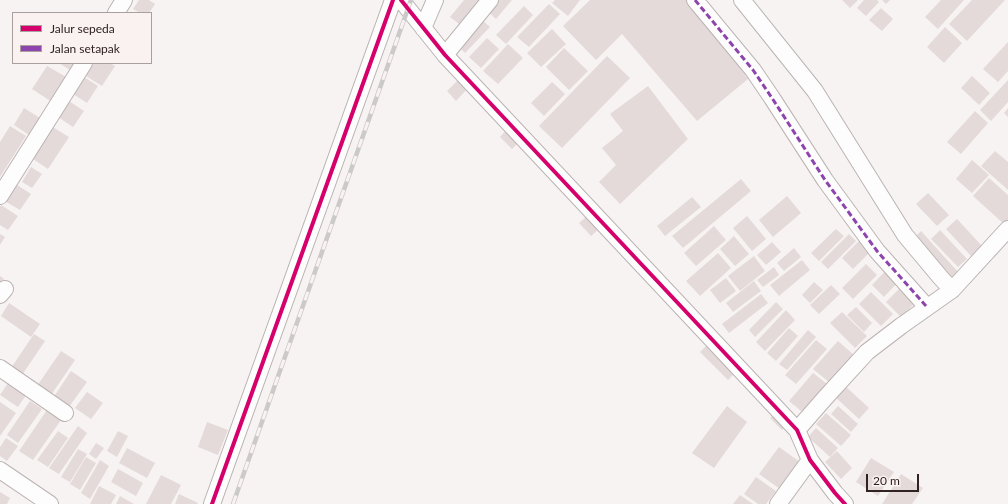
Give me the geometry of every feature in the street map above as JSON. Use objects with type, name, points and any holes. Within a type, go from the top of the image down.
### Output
[{"type":"street","points":[[117,12],[124,0]]},
{"type":"street","points":[[214,498],[393,0]]},
{"type":"street","points":[[400,0],[445,55],[798,430],[810,460],[835,493],[846,504]]},
{"type":"street","points":[[423,28],[435,0]]},
{"type":"street","points":[[445,55],[490,0]]},
{"type":"street","points":[[695,0],[753,70],[825,180],[877,251],[930,306]]},
{"type":"street","points":[[742,0],[815,91],[905,235],[951,291]]},
{"type":"street","points":[[0,196],[83,64]]},
{"type":"street","points":[[798,430],[867,352],[900,326],[951,291],[1008,229]]},
{"type":"street","points":[[0,368],[65,413]]},
{"type":"street","points":[[778,504],[810,460]]},
{"type":"street","points":[[0,470],[50,504]]},
{"type":"building","points":[[139,0],[149,0],[155,4],[150,12],[138,12],[133,9]]},
{"type":"building","points":[[464,0],[478,0],[482,3],[463,27],[450,17]]},
{"type":"building","points":[[492,0],[512,0],[496,19],[485,9]]},
{"type":"building","points":[[555,0],[580,0],[568,16],[552,3]]},
{"type":"building","points":[[590,0],[690,0],[748,79],[697,121],[622,34],[596,60],[563,26]]},
{"type":"building","points":[[842,0],[858,0],[850,8]]},
{"type":"building","points":[[864,0],[877,0],[879,2],[866,16],[857,8]]},
{"type":"building","points":[[882,0],[890,0],[886,4]]},
{"type":"building","points":[[941,0],[964,0],[938,29],[925,17]]},
{"type":"building","points":[[972,0],[1005,0],[967,41],[949,24]]},
{"type":"building","points":[[549,4],[560,14],[529,47],[517,37]]},
{"type":"building","points":[[524,6],[533,15],[506,44],[496,35]]},
{"type":"building","points":[[881,8],[893,19],[882,31],[869,20]]},
{"type":"building","points":[[482,20],[490,27],[465,53],[458,46]]},
{"type":"building","points":[[945,27],[962,43],[944,63],[927,47]]},
{"type":"building","points":[[552,29],[566,44],[541,67],[527,53]]},
{"type":"building","points":[[487,38],[499,49],[481,68],[469,57]]},
{"type":"building","points":[[1008,42],[1008,71],[998,82],[983,69]]},
{"type":"building","points":[[508,44],[523,58],[498,84],[483,71]]},
{"type":"building","points":[[564,48],[588,71],[569,90],[546,67]]},
{"type":"building","points":[[607,56],[630,78],[562,148],[539,126]]},
{"type":"building","points":[[61,64],[78,64],[73,72]]},
{"type":"building","points":[[93,64],[112,64],[115,66],[102,86],[86,76]]},
{"type":"building","points":[[47,66],[68,78],[52,102],[32,89]]},
{"type":"building","points":[[972,76],[990,93],[979,105],[961,88]]},
{"type":"building","points":[[84,77],[98,86],[87,103],[73,94]]},
{"type":"building","points":[[460,78],[469,87],[456,101],[447,91]]},
{"type":"building","points":[[1008,80],[1008,102],[991,121],[980,110]]},
{"type":"building","points":[[552,82],[565,94],[544,116],[531,103]]},
{"type":"building","points":[[648,86],[688,139],[620,204],[599,182],[616,165],[602,148],[623,131],[610,114]]},
{"type":"building","points":[[69,101],[84,111],[73,127],[58,117]]},
{"type":"building","points":[[24,108],[40,118],[29,135],[14,125]]},
{"type":"building","points":[[1008,108],[1008,117],[1004,113]]},
{"type":"building","points":[[975,111],[988,123],[961,154],[947,142]]},
{"type":"building","points":[[10,126],[26,136],[0,177],[0,142]]},
{"type":"building","points":[[51,126],[69,137],[48,169],[30,157]]},
{"type":"building","points":[[508,128],[520,141],[512,149],[500,137]]},
{"type":"building","points":[[995,151],[1008,162],[1008,190],[981,166]]},
{"type":"building","points":[[972,160],[989,175],[972,193],[956,179]]},
{"type":"building","points":[[31,167],[42,174],[32,188],[22,182]]},
{"type":"building","points":[[989,178],[1008,195],[1008,220],[1004,224],[973,196]]},
{"type":"building","points":[[741,179],[751,191],[683,248],[672,236]]},
{"type":"building","points":[[14,183],[31,194],[20,210],[3,200]]},
{"type":"building","points":[[928,193],[949,215],[937,226],[916,204]]},
{"type":"building","points":[[787,196],[801,213],[773,237],[759,220]]},
{"type":"building","points":[[692,197],[701,207],[665,236],[657,226]]},
{"type":"building","points":[[1,205],[18,216],[8,230],[0,225]]},
{"type":"building","points":[[587,216],[599,229],[591,236],[579,223]]},
{"type":"building","points":[[747,216],[766,239],[752,251],[733,228]]},
{"type":"building","points":[[957,219],[982,246],[971,256],[946,229]]},
{"type":"building","points":[[714,226],[726,240],[696,266],[684,253]]},
{"type":"building","points":[[836,229],[844,236],[819,261],[811,253]]},
{"type":"building","points":[[940,230],[967,259],[958,267],[931,239]]},
{"type":"building","points":[[921,231],[959,273],[950,281],[912,240]]},
{"type":"building","points":[[0,234],[5,237],[0,245]]},
{"type":"building","points":[[849,234],[856,241],[828,269],[821,262]]},
{"type":"building","points":[[734,236],[749,254],[735,266],[720,249]]},
{"type":"building","points":[[863,237],[874,248],[853,269],[842,258]]},
{"type":"building","points":[[772,242],[781,252],[766,265],[757,255]]},
{"type":"building","points":[[794,248],[801,257],[784,271],[777,263]]},
{"type":"building","points":[[718,253],[731,268],[700,296],[686,281]]},
{"type":"building","points":[[754,256],[765,271],[740,291],[728,276]]},
{"type":"building","points":[[802,260],[810,270],[779,296],[770,285]]},
{"type":"building","points":[[866,264],[877,275],[853,299],[842,288]]},
{"type":"building","points":[[774,267],[779,275],[763,287],[757,280]]},
{"type":"building","points":[[889,267],[901,279],[884,297],[872,285]]},
{"type":"building","points":[[0,276],[4,279],[0,285]]},
{"type":"building","points":[[726,278],[736,291],[720,303],[710,290]]},
{"type":"building","points":[[754,281],[761,291],[733,312],[726,303]]},
{"type":"building","points":[[814,282],[823,290],[810,303],[802,295]]},
{"type":"building","points":[[831,285],[840,294],[819,314],[810,305]]},
{"type":"building","points":[[903,285],[918,300],[901,317],[886,302]]},
{"type":"building","points":[[871,292],[893,314],[881,326],[859,304]]},
{"type":"building","points":[[761,294],[768,303],[729,333],[722,324]]},
{"type":"building","points":[[776,302],[783,309],[755,337],[749,330]]},
{"type":"building","points":[[9,303],[40,324],[31,337],[1,316]]},
{"type":"building","points":[[856,307],[872,323],[864,332],[847,315]]},
{"type":"building","points":[[786,310],[795,320],[765,351],[756,342]]},
{"type":"building","points":[[842,312],[867,336],[855,348],[830,323]]},
{"type":"building","points":[[789,328],[798,336],[776,361],[767,353]]},
{"type":"building","points":[[808,330],[816,337],[787,370],[779,364]]},
{"type":"building","points":[[34,334],[45,341],[22,375],[11,368]]},
{"type":"building","points":[[816,340],[827,349],[796,384],[785,375]]},
{"type":"building","points":[[838,341],[854,355],[830,383],[813,369]]},
{"type":"building","points":[[710,342],[738,370],[728,380],[700,352]]},
{"type":"building","points":[[61,351],[75,360],[51,395],[37,386]]},
{"type":"building","points":[[71,371],[87,382],[66,411],[51,401]]},
{"type":"building","points":[[813,373],[831,387],[806,415],[789,401]]},
{"type":"building","points":[[10,380],[28,392],[18,407],[0,395]]},
{"type":"building","points":[[844,385],[869,408],[859,419],[834,396]]},
{"type":"building","points":[[87,392],[103,403],[91,419],[75,408]]},
{"type":"building","points":[[30,401],[42,409],[18,443],[7,435]]},
{"type":"building","points":[[0,402],[16,413],[0,436]]},
{"type":"building","points":[[727,406],[747,422],[714,468],[692,453]]},
{"type":"building","points":[[838,406],[858,424],[851,432],[831,414]]},
{"type":"building","points":[[47,410],[61,420],[33,460],[19,451]]},
{"type":"building","points":[[777,413],[788,425],[782,430],[770,418]]},
{"type":"building","points":[[826,413],[851,435],[841,446],[816,424]]},
{"type":"building","points":[[207,422],[228,430],[218,455],[198,447]]},
{"type":"building","points":[[78,426],[87,433],[59,474],[49,468]]},
{"type":"building","points":[[816,428],[838,448],[830,457],[808,437]]},
{"type":"building","points":[[58,431],[68,438],[48,467],[37,460]]},
{"type":"building","points":[[118,431],[128,436],[117,457],[107,451]]},
{"type":"building","points":[[6,438],[18,446],[7,461],[0,456],[0,447]]},
{"type":"building","points":[[96,443],[104,448],[96,459],[89,454]]},
{"type":"building","points":[[779,447],[800,462],[780,489],[759,474]]},
{"type":"building","points":[[127,448],[155,463],[147,478],[119,463]]},
{"type":"building","points":[[78,449],[87,454],[70,482],[61,477]]},
{"type":"building","points":[[837,451],[852,468],[841,479],[825,462]]},
{"type":"building","points":[[86,457],[96,463],[80,490],[70,484]]},
{"type":"building","points":[[871,458],[894,472],[878,496],[856,482]]},
{"type":"building","points":[[100,460],[109,466],[90,499],[81,493]]},
{"type":"building","points":[[118,469],[143,483],[136,496],[111,482]]},
{"type":"building","points":[[901,474],[923,488],[912,504],[882,504]]},
{"type":"building","points":[[161,475],[181,485],[171,504],[146,504]]},
{"type":"building","points":[[756,477],[776,491],[766,504],[758,504],[744,494]]},
{"type":"building","points":[[99,486],[116,495],[111,504],[90,504]]},
{"type":"building","points":[[0,492],[10,498],[7,504],[0,504]]},
{"type":"building","points":[[179,494],[198,503],[175,504]]},
{"type":"building","points":[[740,495],[753,504],[733,504]]},
{"type":"building","points":[[120,496],[134,504],[116,504]]},
{"type":"railway","points":[[233,504],[411,0]]},
{"type":"marked path","points":[[695,0],[753,70],[825,180],[877,251],[927,307]]},
{"type":"cycle path","points":[[212,504],[393,0]]},
{"type":"cycle path","points":[[401,0],[445,55],[797,430],[810,460],[845,504]]}]
